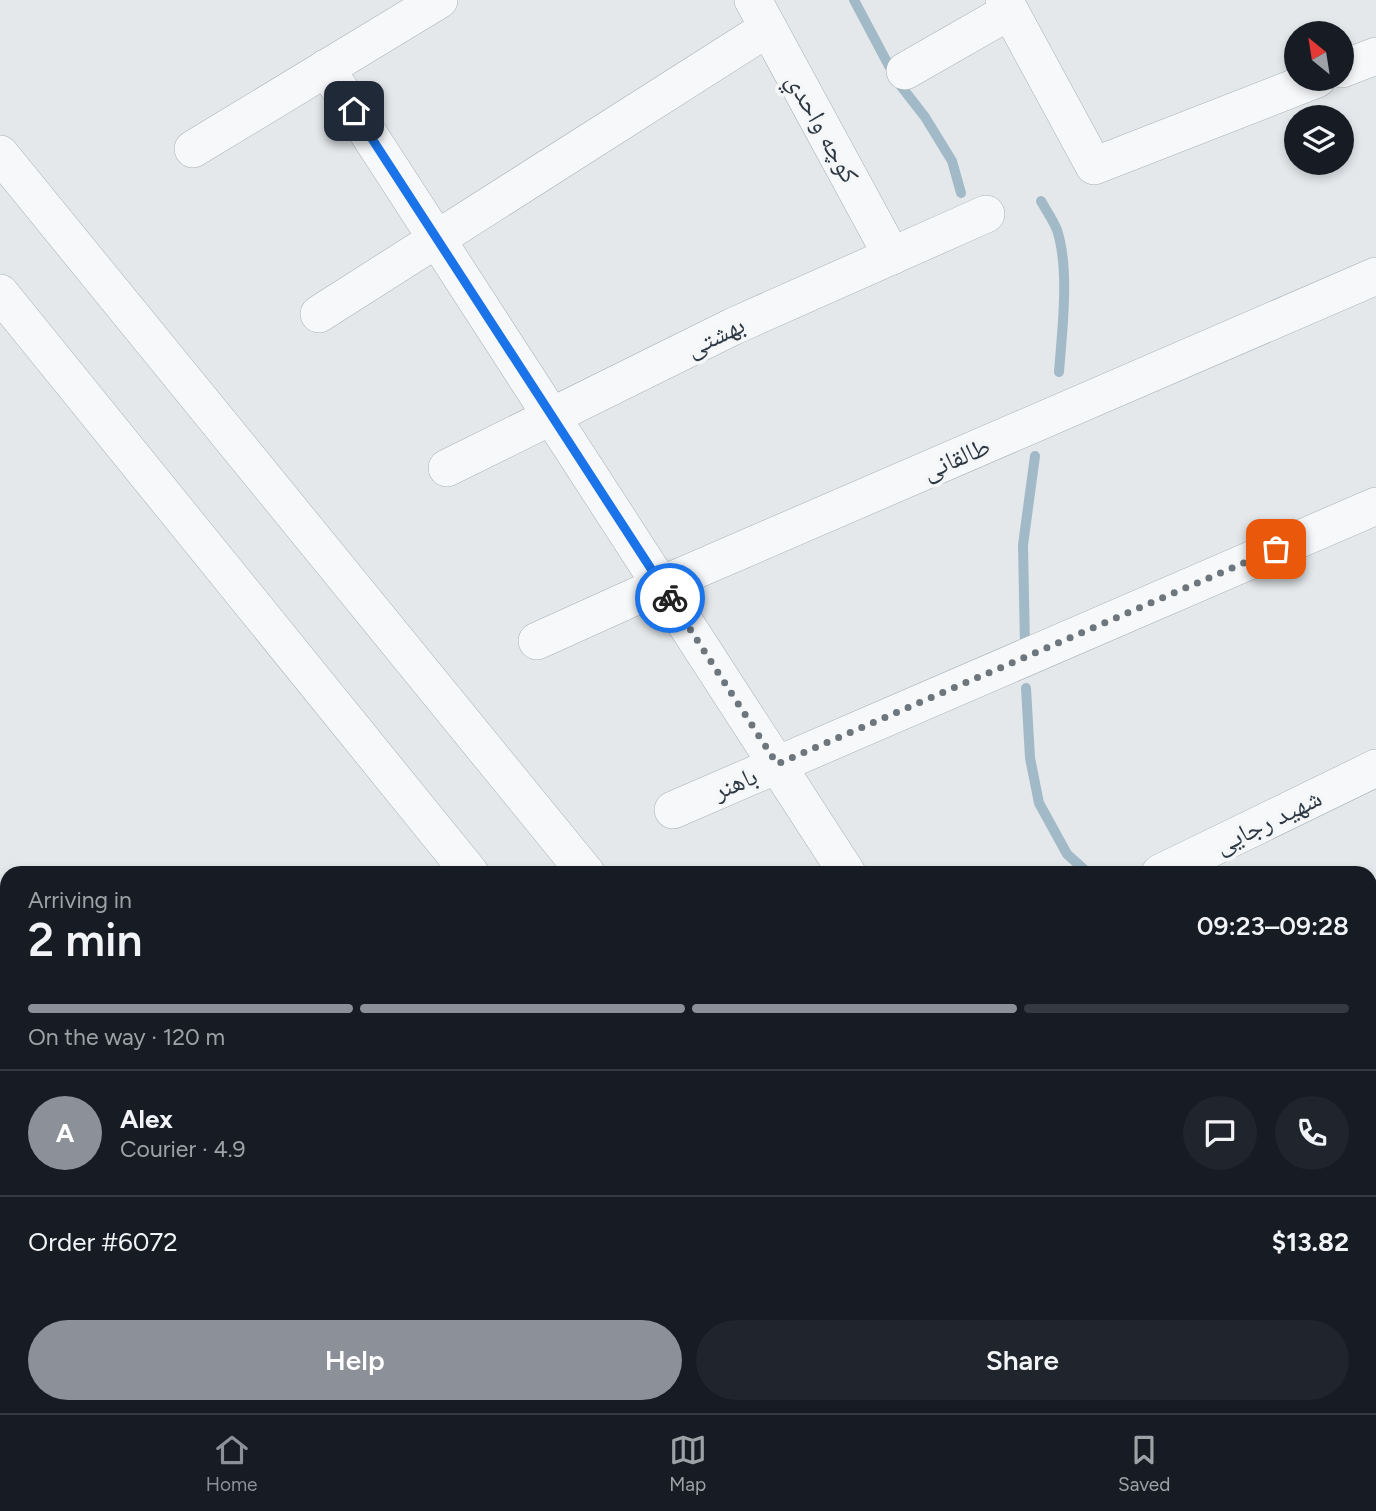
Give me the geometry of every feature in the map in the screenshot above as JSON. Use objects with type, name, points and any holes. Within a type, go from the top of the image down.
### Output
[{"type":"street","points":[[193,149],[439,0]]},
{"type":"street","points":[[905,71],[1007,5],[1094,166],[1286,91]]},
{"type":"street","points":[[319,314],[437,239],[761,14]]},
{"type":"street","name":"كوچه واحدي","points":[[761,14],[892,256]]},
{"type":"street","points":[[1354,64],[1376,56]]},
{"type":"street","points":[[326,68],[843,866]]},
{"type":"street","points":[[0,154],[580,866]]},
{"type":"street","name":"بهشتی","points":[[447,468],[734,326],[986,214]]},
{"type":"street","name":"طالقانی","points":[[537,641],[1376,276]]},
{"type":"street","points":[[0,293],[464,866]]},
{"type":"street","name":"باهنر","points":[[673,810],[1376,506]]},
{"type":"street","name":"شهید رجایی","points":[[1174,866],[1376,768]]},
{"type":"waterway","points":[[854,0],[897,81],[925,117],[952,161],[961,193]]},
{"type":"waterway","points":[[1041,201],[1057,230],[1063,263],[1064,300],[1059,372]]},
{"type":"waterway","points":[[1025,647],[1023,545],[1035,456]]},
{"type":"waterway","points":[[1026,688],[1030,758],[1039,803],[1067,854],[1080,866]]},
{"type":"way so far","points":[[670,598],[777,764],[1276,549]]},
{"type":"route","points":[[354,111],[670,598]]}]
